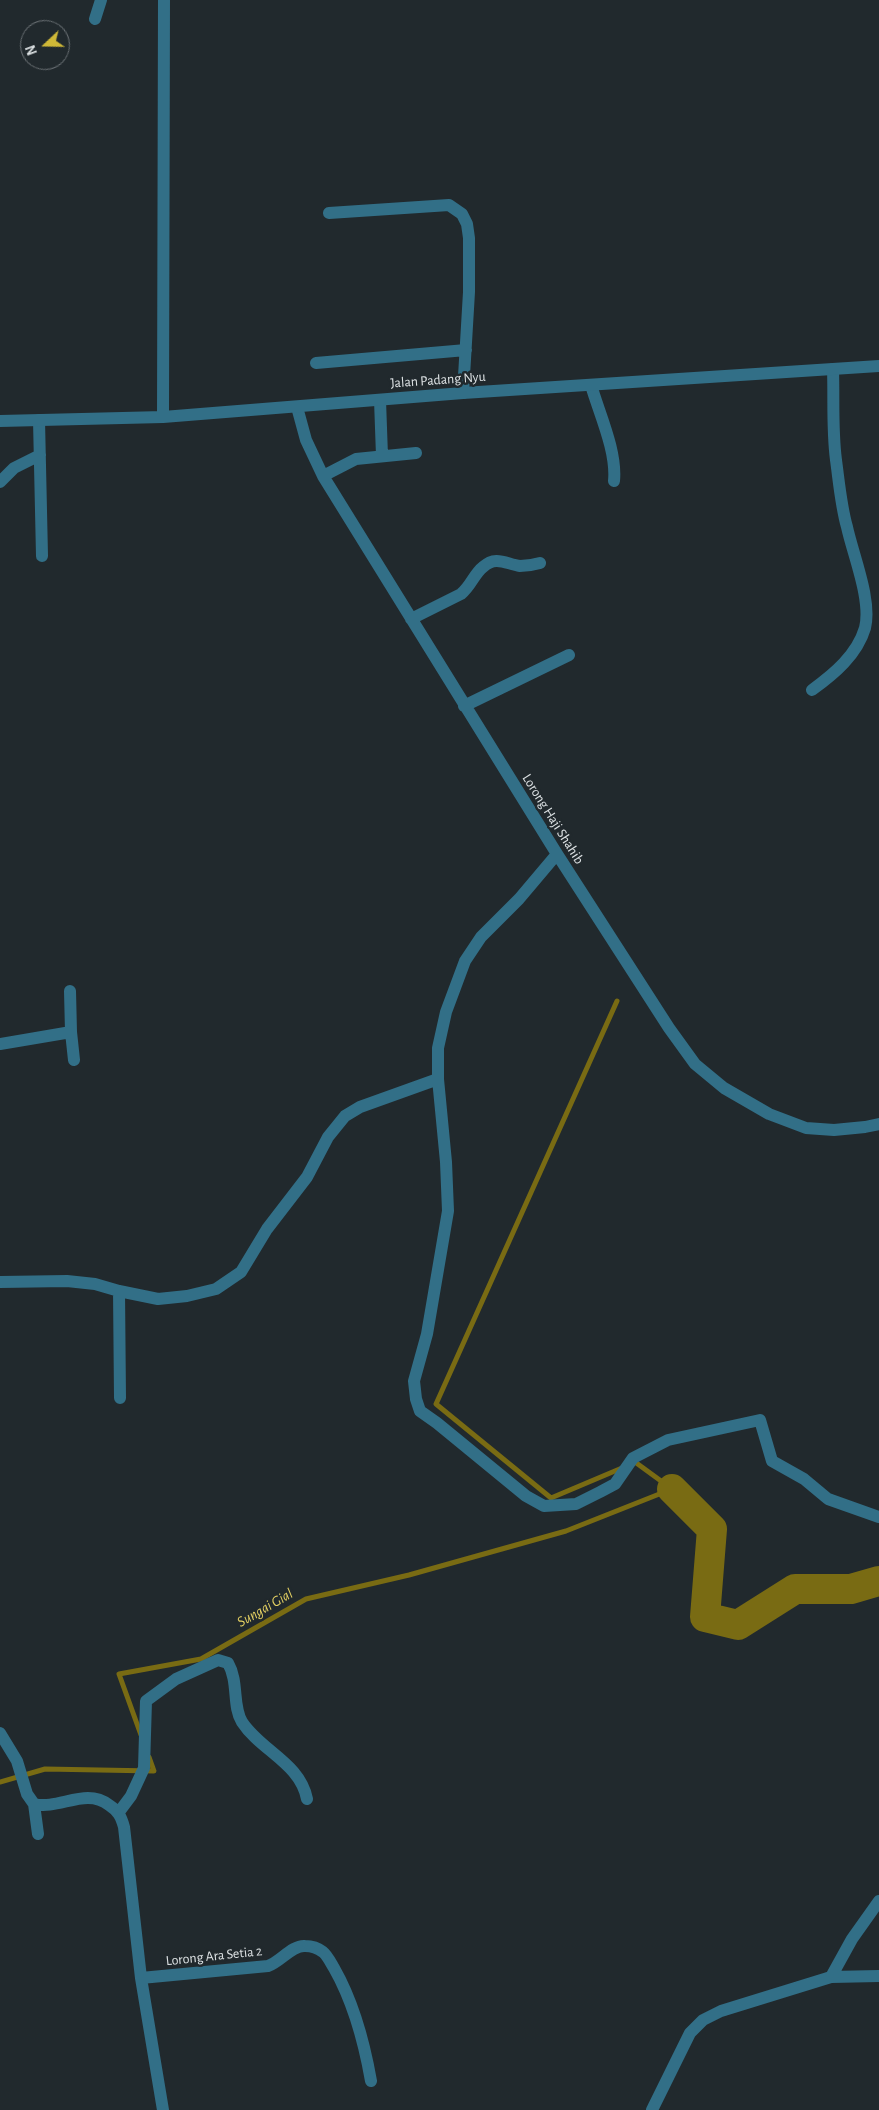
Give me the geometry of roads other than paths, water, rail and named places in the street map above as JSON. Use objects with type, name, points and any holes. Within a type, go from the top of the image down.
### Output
[{"type":"street","points":[[95,19],[101,0]]},
{"type":"street","points":[[163,417],[164,0]]},
{"type":"street","points":[[329,213],[449,205],[462,214],[467,224],[469,238],[469,292],[463,393]]},
{"type":"street","points":[[316,363],[466,350]]},
{"type":"street","name":"Jalan Padang Nyu","points":[[0,421],[163,417],[463,393],[879,366]]},
{"type":"street","points":[[812,690],[830,677],[848,659],[861,638],[865,626],[864,596],[859,568],[846,527],[835,457],[833,369]]},
{"type":"street","points":[[591,385],[616,469],[614,481]]},
{"type":"street","points":[[380,400],[382,456]]},
{"type":"street","name":"Lorong Haji Shahib","points":[[297,407],[306,440],[323,476],[557,854],[669,1028],[695,1064],[724,1088],[769,1114],[806,1128],[834,1130],[865,1128],[879,1124]]},
{"type":"street","points":[[39,420],[42,556]]},
{"type":"street","points":[[323,476],[356,460],[416,453]]},
{"type":"street","points":[[0,482],[14,468],[40,454]]},
{"type":"street","points":[[411,619],[461,594],[468,588],[480,570],[489,563],[502,560],[523,566],[540,563]]},
{"type":"street","points":[[464,706],[569,655]]},
{"type":"street","points":[[557,854],[519,898],[481,937],[464,961],[446,1012],[438,1048],[438,1079],[448,1211],[427,1334],[414,1381],[416,1399],[420,1411],[526,1496],[544,1506],[576,1504],[615,1484],[633,1458],[668,1440],[760,1420],[772,1461],[804,1479],[828,1499],[879,1517]]},
{"type":"street","points":[[70,992],[74,1060]]},
{"type":"street","points":[[0,1044],[71,1032]]},
{"type":"street","points":[[0,1282],[67,1281],[96,1284],[158,1299],[186,1296],[216,1289],[241,1272],[267,1229],[307,1177],[328,1137],[345,1116],[360,1107],[438,1079]]},
{"type":"street","points":[[119,1291],[120,1398]]},
{"type":"street","points":[[119,1812],[131,1796],[144,1768],[146,1701],[158,1690],[176,1679],[218,1660],[228,1662],[234,1672],[237,1704],[241,1721],[295,1772],[304,1786],[307,1799]]},
{"type":"street","points":[[0,1733],[18,1761],[27,1794],[34,1804],[38,1834]]},
{"type":"street","points":[[34,1804],[41,1806],[93,1798],[102,1799],[119,1812],[124,1827],[141,1978],[163,2110]]},
{"type":"street","points":[[831,1977],[852,1939],[879,1901]]},
{"type":"street","name":"Lorong Ara Setia 2","points":[[141,1978],[268,1966],[277,1963],[302,1945],[324,1952],[346,1988],[360,2027],[371,2081]]},
{"type":"street","points":[[652,2110],[690,2033],[703,2020],[721,2011],[831,1977],[879,1976]]},
{"type":"waterway","points":[[617,1001],[436,1404],[551,1498],[622,1468]]},
{"type":"waterway","points":[[632,1464],[635,1462],[672,1489]]},
{"type":"waterway","name":"Sungai Gial","points":[[141,1735],[119,1674],[201,1659],[306,1599],[409,1575],[566,1531],[672,1489]]},
{"type":"waterway","points":[[672,1489],[712,1529],[705,1617],[738,1625],[795,1589],[851,1589],[879,1581]]},
{"type":"waterway","name":"Sungai Gial","points":[[0,1782],[45,1769],[154,1771],[149,1757]]}]
